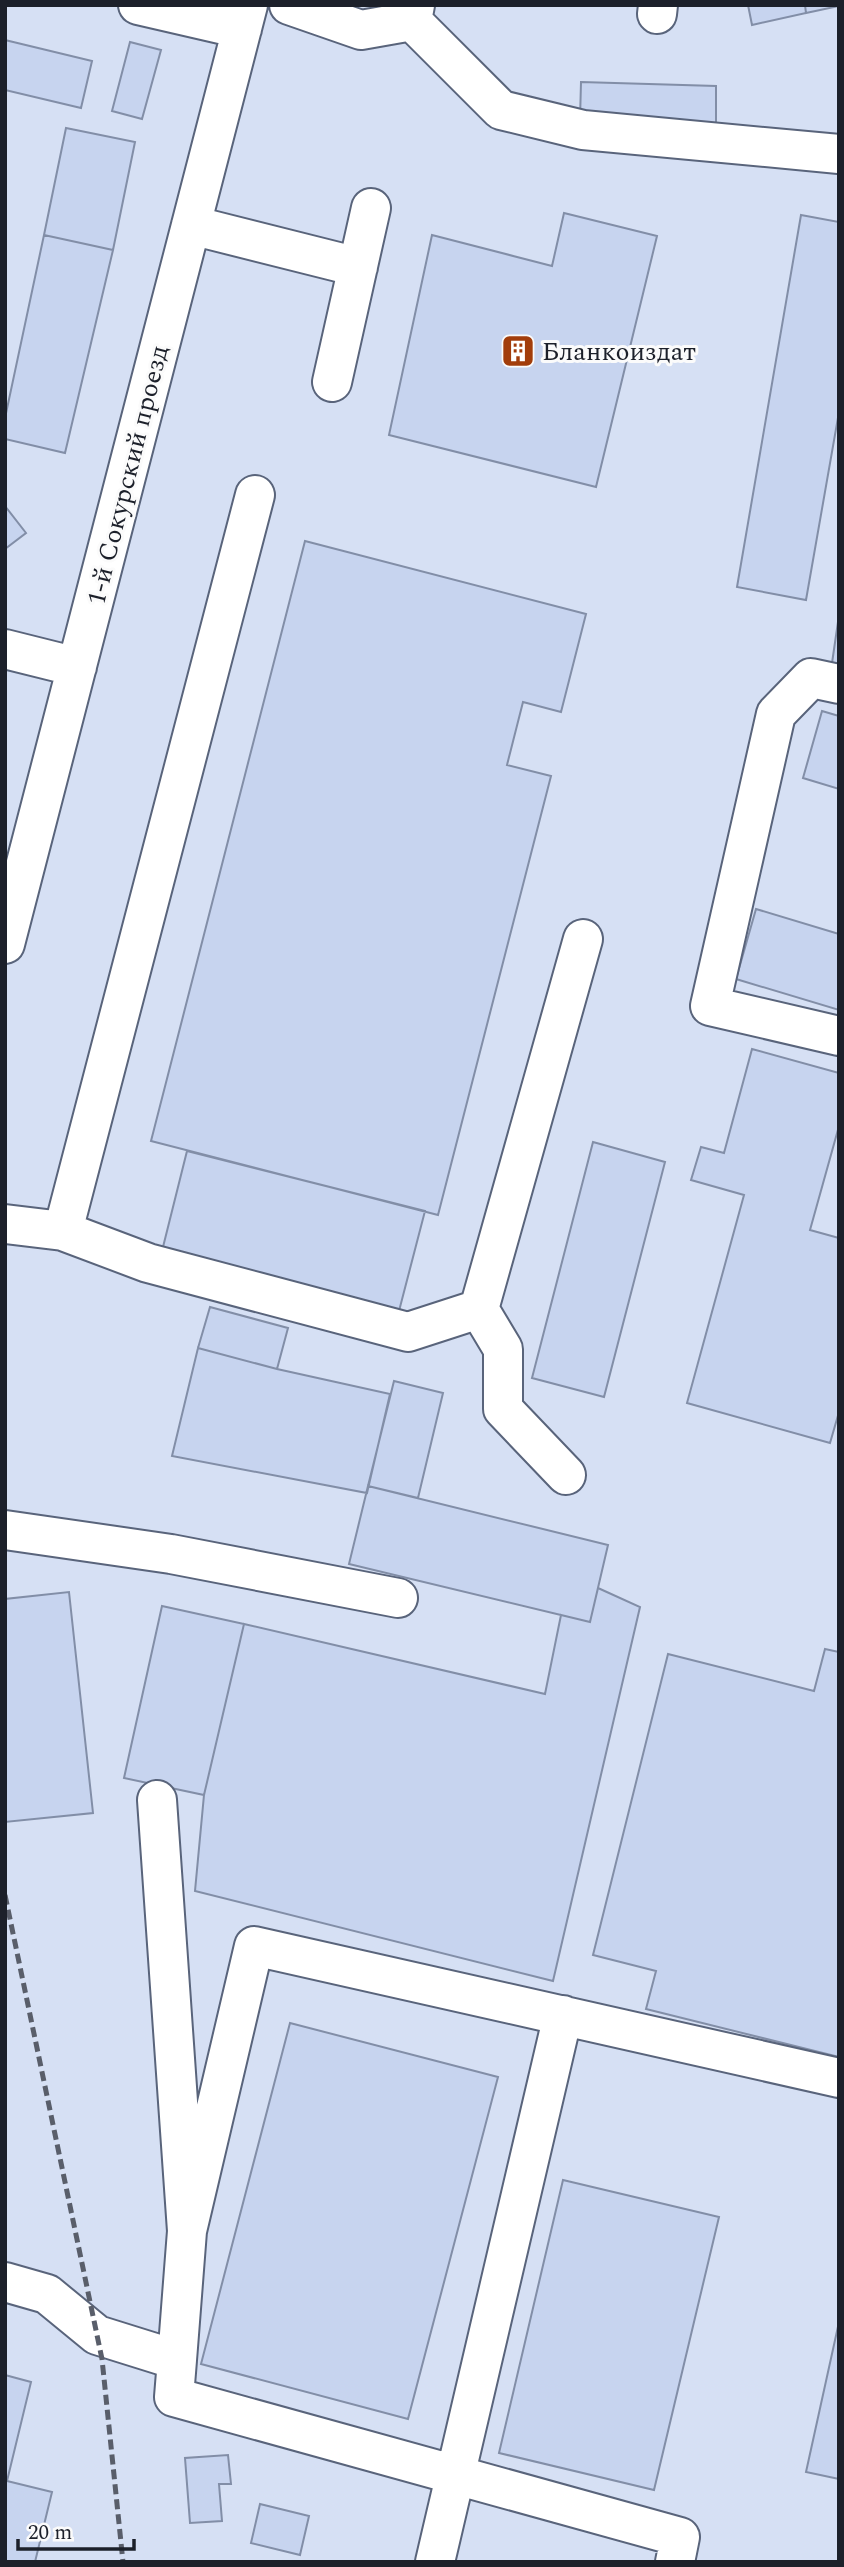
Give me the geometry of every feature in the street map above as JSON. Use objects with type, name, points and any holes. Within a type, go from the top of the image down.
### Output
[{"type":"street","points":[[138,5],[245,17]]},
{"type":"street","points":[[289,5],[361,30],[413,13],[501,110],[583,130],[839,154]]},
{"type":"street","name":"1-й Сокурский проезд","points":[[5,944],[245,17]]},
{"type":"street","points":[[332,382],[371,208]]},
{"type":"street","points":[[191,225],[358,267]]},
{"type":"street","points":[[63,1231],[255,495]]},
{"type":"street","points":[[5,649],[77,667]]},
{"type":"street","points":[[839,684],[811,678],[776,714],[710,1006],[839,1036]]},
{"type":"street","points":[[566,1475],[503,1409],[503,1349],[479,1309],[583,939]]},
{"type":"street","points":[[5,1224],[63,1231],[148,1263],[408,1332],[479,1309]]},
{"type":"street","points":[[5,1530],[171,1553],[398,1598]]},
{"type":"street","points":[[157,1800],[187,2231],[174,2397],[680,2537],[675,2562]]},
{"type":"street","points":[[187,2231],[254,1946],[839,2078]]},
{"type":"street","points":[[435,2562],[563,2015]]},
{"type":"street","points":[[5,2282],[47,2294],[97,2334],[177,2360]]},
{"type":"shaded area","points":[[5,5],[839,5],[839,2562],[5,2562]]},
{"type":"building","points":[[748,5],[805,5],[806,13],[752,25]]},
{"type":"building","points":[[805,5],[839,5],[839,6],[806,13]]},
{"type":"building","points":[[5,40],[92,61],[81,108],[5,90]]},
{"type":"building","points":[[130,42],[161,50],[142,119],[112,111]]},
{"type":"building","points":[[581,82],[716,86],[716,123],[580,120]]},
{"type":"building","points":[[66,128],[135,142],[113,250],[44,235]]},
{"type":"building","name":"Бланкоиздат","points":[[564,213],[657,236],[596,487],[389,435],[432,235],[552,266]]},
{"type":"building","points":[[801,215],[839,222],[839,412],[806,600],[737,587]]},
{"type":"building","points":[[44,235],[113,250],[65,453],[5,439],[5,418]]},
{"type":"building","points":[[5,506],[26,533],[5,549]]},
{"type":"building","points":[[305,541],[586,614],[561,712],[523,702],[507,765],[551,776],[438,1215],[151,1141]]},
{"type":"building","points":[[839,615],[839,671],[831,670]]},
{"type":"building","points":[[822,711],[839,716],[839,789],[803,778]]},
{"type":"building","points":[[756,909],[839,934],[839,1010],[736,979]]},
{"type":"building","points":[[752,1049],[839,1073],[839,1126],[810,1230],[839,1238],[839,1412],[830,1443],[687,1403],[744,1195],[691,1180],[701,1147],[724,1153]]},
{"type":"building","points":[[593,1142],[665,1162],[604,1397],[532,1378]]},
{"type":"building","points":[[187,1151],[425,1211],[399,1311],[162,1251]]},
{"type":"building","points":[[210,1307],[288,1328],[277,1369],[198,1348]]},
{"type":"building","points":[[198,1348],[390,1394],[367,1493],[172,1456]]},
{"type":"building","points":[[394,1381],[443,1393],[418,1498],[368,1486]]},
{"type":"building","points":[[368,1486],[608,1545],[590,1622],[349,1564]]},
{"type":"building","points":[[598,1588],[640,1607],[553,1981],[195,1891],[204,1795],[244,1624],[545,1694],[561,1615],[590,1622]]},
{"type":"building","points":[[69,1592],[93,1813],[5,1822],[5,1599]]},
{"type":"building","points":[[162,1606],[244,1624],[204,1795],[124,1778]]},
{"type":"building","points":[[825,1649],[839,1652],[839,2057],[646,2009],[656,1971],[593,1955],[668,1654],[814,1691]]},
{"type":"building","points":[[290,2023],[498,2077],[408,2419],[201,2364]]},
{"type":"building","points":[[563,2180],[719,2217],[654,2490],[499,2453]]},
{"type":"building","points":[[839,2322],[839,2479],[806,2472]]},
{"type":"building","points":[[5,2375],[31,2382],[7,2481],[52,2492],[35,2562],[5,2562]]},
{"type":"building","points":[[228,2455],[231,2484],[219,2484],[222,2521],[190,2523],[185,2458]]},
{"type":"building","points":[[260,2504],[309,2516],[300,2555],[251,2543]]},
{"type":"railway","points":[[5,1895],[102,2359],[123,2562]]},
{"type":"place","name":"Бланкоиздат","points":[[518,351]]}]
